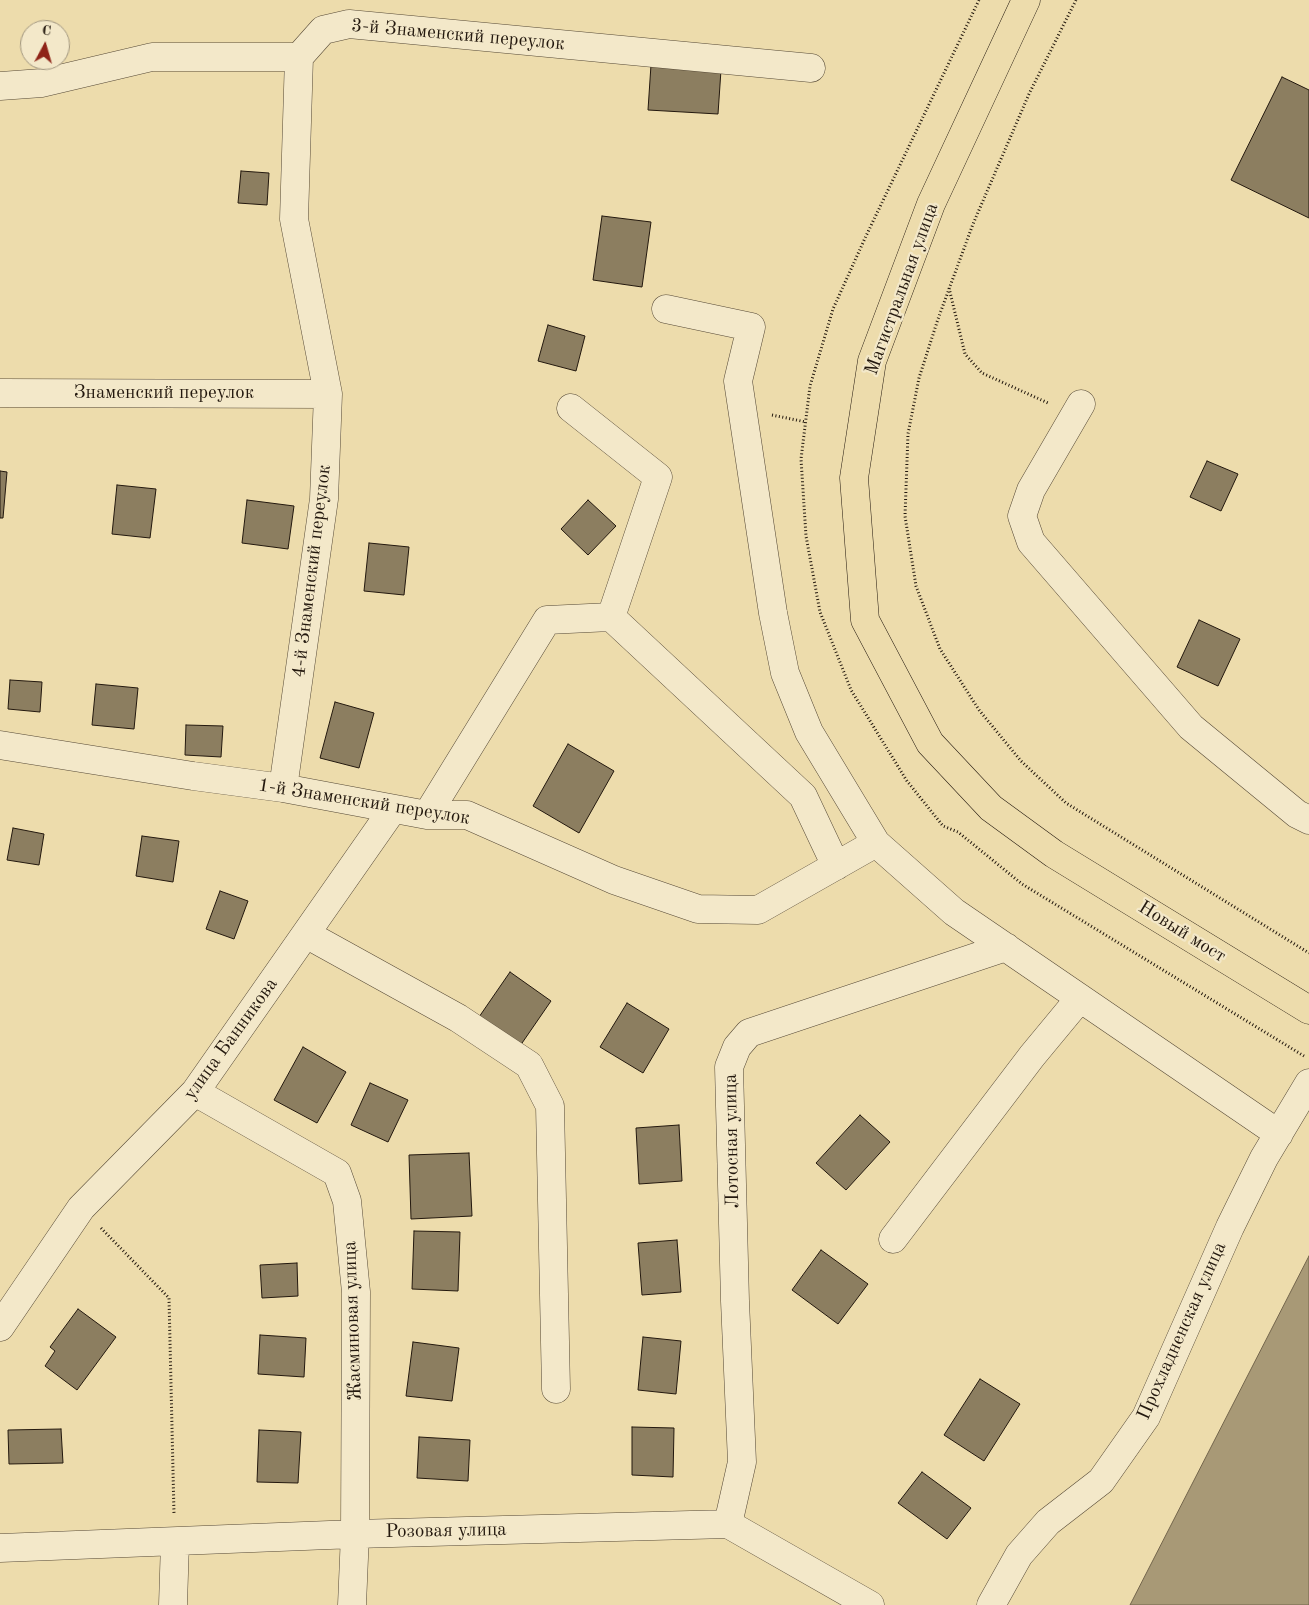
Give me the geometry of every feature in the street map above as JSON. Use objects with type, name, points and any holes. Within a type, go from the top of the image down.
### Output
[{"type":"highway","name":"Магистральная улица","points":[[1026,0],[931,204],[872,362],[854,478],[865,620],[930,743],[992,808],[1054,854]]},
{"type":"highway","name":"Новый мост","points":[[1054,854],[1309,1010]]},
{"type":"street","name":"3-й Знаменский переулок","points":[[299,57],[323,30],[349,24],[811,68]]},
{"type":"street","points":[[0,86],[42,83],[152,57],[299,57]]},
{"type":"street","name":"4-й Знаменский переулок","points":[[283,788],[324,499],[328,394],[294,219],[299,57]]},
{"type":"street","points":[[666,308],[751,327],[738,380],[773,613],[785,673],[809,732],[876,844],[954,912],[1279,1134]]},
{"type":"street","name":"Знаменский переулок","points":[[0,393],[328,394]]},
{"type":"street","points":[[571,408],[658,477],[611,617]]},
{"type":"street","points":[[1078,409],[1031,490],[1022,516],[1031,542],[1191,728],[1297,814],[1309,820]]},
{"type":"street","points":[[427,815],[547,620],[611,617],[803,796],[836,866]]},
{"type":"street","name":"1-й Знаменский переулок","points":[[0,745],[193,776],[283,788],[427,815],[467,815],[614,880],[698,909],[758,910],[876,844]]},
{"type":"street","name":"улица Банникова","points":[[0,1327],[81,1208],[195,1092],[393,809]]},
{"type":"street","points":[[306,934],[458,1018],[528,1065],[550,1106],[556,1389]]},
{"type":"street","name":"Лотосная улица","points":[[728,1524],[742,1462],[735,1301],[730,1067],[737,1047],[749,1033],[1006,947]]},
{"type":"street","points":[[893,1239],[1026,1064],[1080,998]]},
{"type":"street","name":"Прохладненская улица","points":[[991,1605],[1018,1555],[1048,1522],[1101,1480],[1146,1417],[1230,1227],[1264,1158],[1309,1083]]},
{"type":"street","name":"Жасминовая улица","points":[[195,1092],[337,1173],[347,1201],[356,1292],[356,1534],[352,1605]]},
{"type":"street","points":[[728,1524],[870,1605]]},
{"type":"street","name":"Розовая улица","points":[[0,1548],[356,1534],[728,1524]]},
{"type":"street","points":[[173,1605],[175,1542]]},
{"type":"path","points":[[978,0],[833,309],[810,386],[801,459],[806,536],[820,612],[851,690],[907,781],[943,826],[958,832],[1022,884],[1309,1059]]},
{"type":"path","points":[[949,288],[965,354],[982,374],[1078,409]]},
{"type":"path","points":[[1298,946],[1309,952]]},
{"type":"path","points":[[81,1208],[169,1298],[175,1542]]},
{"type":"shaded area","points":[[1309,1256],[1309,1605],[1130,1605]]},
{"type":"building","points":[[651,65],[721,70],[718,114],[648,110]]},
{"type":"building","points":[[1282,77],[1309,90],[1309,218],[1231,180]]},
{"type":"building","points":[[241,171],[269,173],[267,205],[238,203]]},
{"type":"building","points":[[602,216],[651,222],[642,287],[593,280]]},
{"type":"building","points":[[548,325],[585,336],[576,371],[538,361]]},
{"type":"building","points":[[1207,461],[1238,474],[1221,511],[1190,497]]},
{"type":"building","points":[[0,471],[7,472],[3,518],[0,518]]},
{"type":"building","points":[[117,485],[156,489],[150,538],[112,534]]},
{"type":"building","points":[[247,500],[294,506],[288,549],[242,543]]},
{"type":"building","points":[[588,500],[616,526],[588,555],[561,529]]},
{"type":"building","points":[[369,543],[409,547],[404,595],[364,591]]},
{"type":"building","points":[[1199,620],[1240,639],[1218,686],[1177,667]]},
{"type":"building","points":[[10,680],[42,682],[40,712],[8,709]]},
{"type":"building","points":[[96,684],[138,688],[134,729],[92,725]]},
{"type":"building","points":[[335,702],[374,713],[359,768],[320,758]]},
{"type":"building","points":[[186,725],[223,726],[221,757],[185,755]]},
{"type":"building","points":[[568,744],[614,771],[579,833],[533,806]]},
{"type":"building","points":[[13,828],[44,834],[39,865],[7,860]]},
{"type":"building","points":[[142,836],[179,841],[173,882],[136,876]]},
{"type":"building","points":[[220,891],[248,901],[234,939],[206,929]]},
{"type":"building","points":[[510,972],[551,1001],[520,1046],[479,1017]]},
{"type":"building","points":[[627,1003],[669,1029],[643,1073],[600,1047]]},
{"type":"building","points":[[303,1047],[346,1072],[317,1123],[274,1100]]},
{"type":"building","points":[[370,1083],[408,1100],[388,1142],[351,1125]]},
{"type":"building","points":[[860,1115],[890,1142],[846,1190],[816,1163]]},
{"type":"building","points":[[679,1125],[682,1181],[639,1184],[636,1128]]},
{"type":"building","points":[[469,1153],[472,1216],[411,1219],[409,1155]]},
{"type":"building","points":[[414,1231],[460,1232],[458,1291],[412,1289]]},
{"type":"building","points":[[677,1240],[681,1292],[642,1295],[638,1243]]},
{"type":"building","points":[[821,1250],[868,1284],[838,1324],[792,1290]]},
{"type":"building","points":[[297,1263],[298,1296],[262,1298],[260,1265]]},
{"type":"building","points":[[78,1309],[116,1337],[77,1390],[45,1366],[55,1351],[50,1347]]},
{"type":"building","points":[[260,1335],[306,1338],[304,1377],[258,1374]]},
{"type":"building","points":[[643,1337],[681,1341],[676,1394],[638,1390]]},
{"type":"building","points":[[413,1342],[459,1348],[452,1401],[406,1396]]},
{"type":"building","points":[[980,1379],[1020,1404],[984,1461],[944,1435]]},
{"type":"building","points":[[632,1427],[674,1428],[673,1477],[632,1475]]},
{"type":"building","points":[[61,1429],[63,1463],[9,1464],[8,1430]]},
{"type":"building","points":[[259,1430],[301,1432],[298,1483],[257,1482]]},
{"type":"building","points":[[419,1437],[470,1440],[468,1481],[417,1478]]},
{"type":"building","points":[[922,1472],[971,1508],[947,1539],[898,1503]]}]
